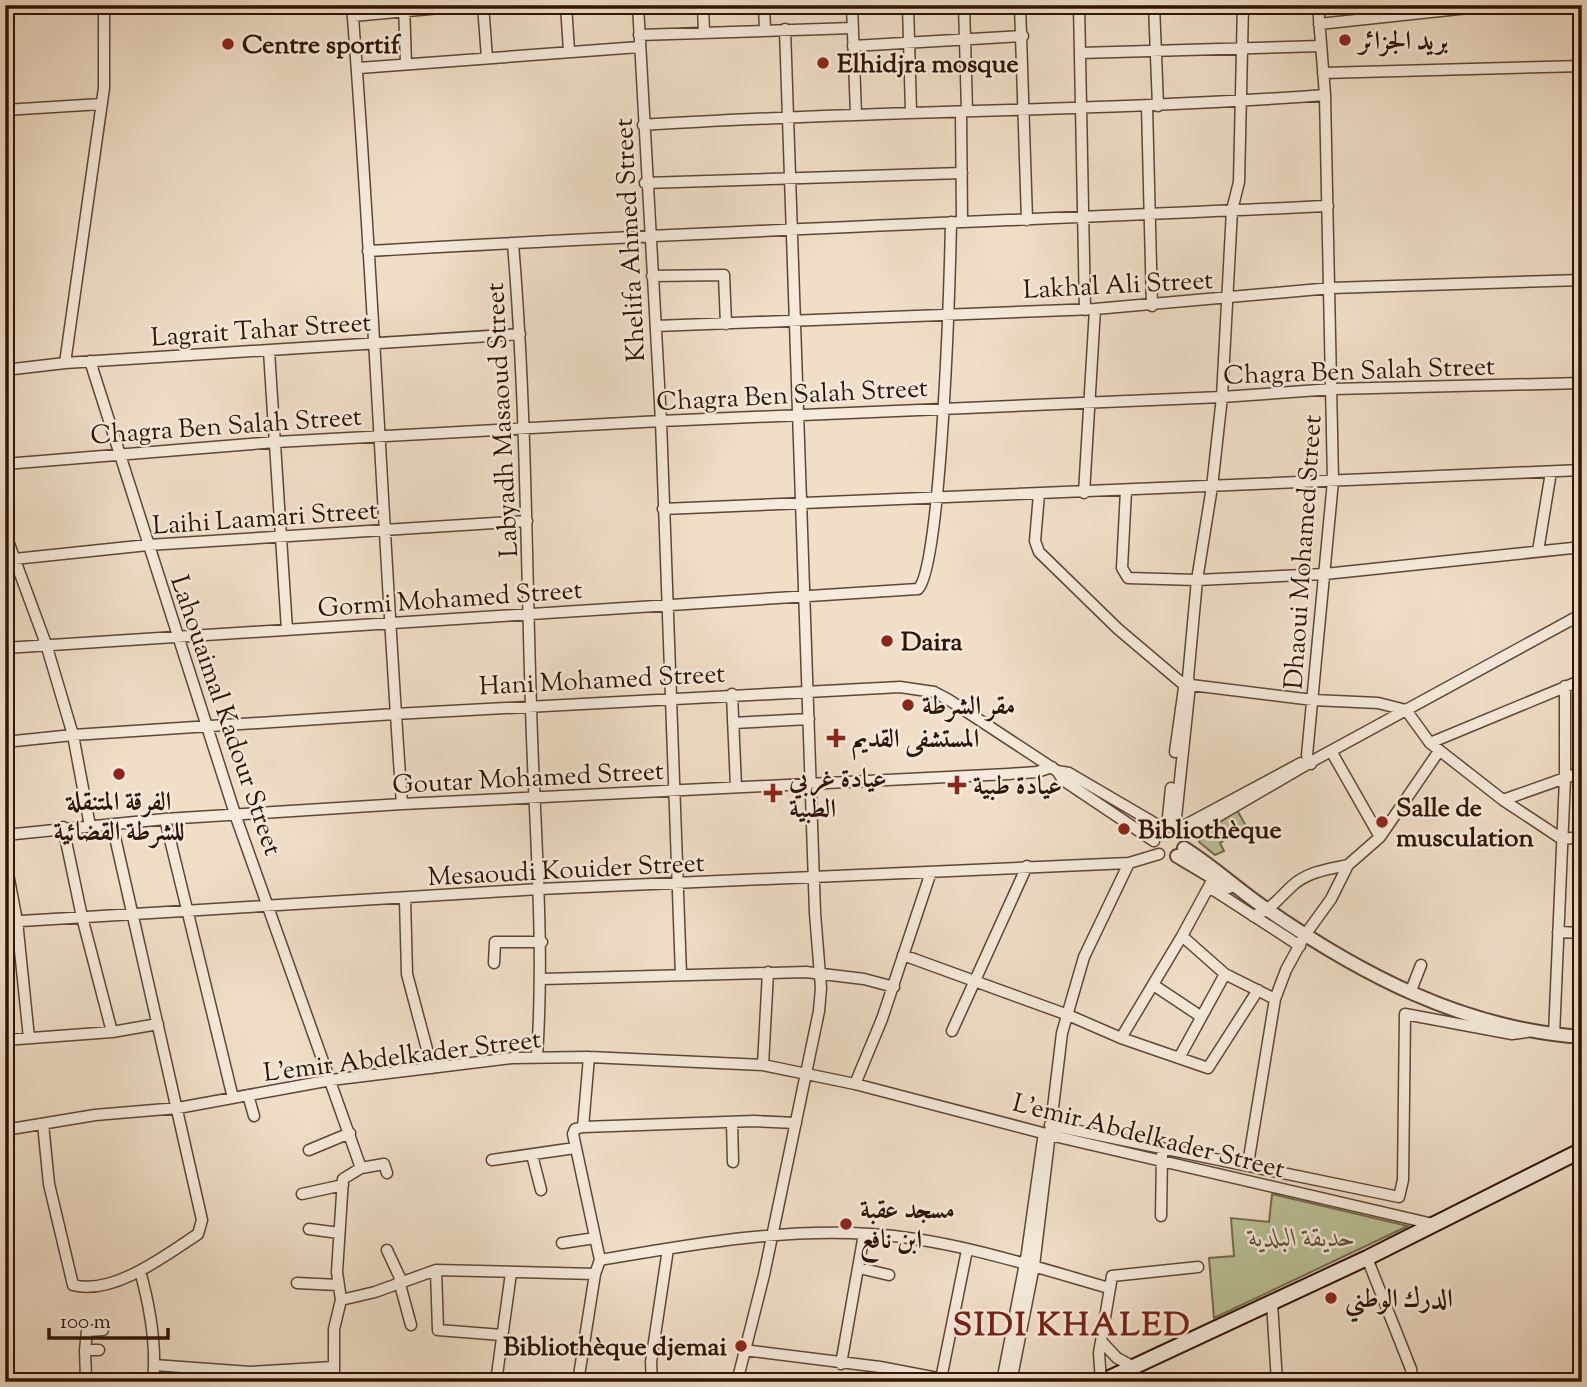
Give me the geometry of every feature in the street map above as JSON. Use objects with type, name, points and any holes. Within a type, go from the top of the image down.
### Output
[{"type":"main road","points":[[1101,1382],[1367,1258],[1582,1150]]},
{"type":"street","points":[[65,363],[106,63],[104,5]]},
{"type":"street","points":[[402,804],[382,530],[380,436],[359,68],[352,11],[473,5]]},
{"type":"street","points":[[482,5],[487,58]]},
{"type":"street","points":[[566,5],[569,51]]},
{"type":"street","name":"Khelifa Ahmed Street","points":[[638,5],[645,183],[661,421],[681,975]]},
{"type":"street","points":[[703,5],[704,32]]},
{"type":"street","points":[[764,5],[765,30]]},
{"type":"street","points":[[852,5],[856,115]]},
{"type":"street","points":[[908,5],[911,112]]},
{"type":"street","points":[[936,499],[962,173],[964,5]]},
{"type":"street","points":[[1020,5],[1027,220]]},
{"type":"street","points":[[1079,5],[1082,218],[1090,309],[1090,402],[1084,493]]},
{"type":"street","points":[[1152,306],[1147,216],[1156,51],[1154,5]]},
{"type":"street","points":[[1243,5],[1239,182],[1232,211],[1222,397],[1212,487],[1197,580],[1177,798],[1176,836],[1211,883],[1253,916],[1303,941]]},
{"type":"street","name":"Dhaoui Mohamed Street","points":[[1312,760],[1313,700],[1333,481],[1334,389],[1325,95],[1318,5]]},
{"type":"street","points":[[1319,24],[1496,5]]},
{"type":"street","points":[[404,8],[406,64]]},
{"type":"street","points":[[639,35],[853,28]]},
{"type":"street","points":[[737,1382],[772,1236],[821,998],[790,230],[785,29]]},
{"type":"street","points":[[853,46],[1023,36]]},
{"type":"street","points":[[1080,53],[1321,46]]},
{"type":"street","points":[[359,68],[639,47]]},
{"type":"street","points":[[1323,73],[1582,66]]},
{"type":"street","points":[[643,125],[788,116],[1152,106],[1325,95]]},
{"type":"street","points":[[5,110],[101,104]]},
{"type":"street","points":[[645,183],[962,173]]},
{"type":"street","points":[[369,251],[648,234],[1147,216],[1328,206]]},
{"type":"street","name":"Labyadh Masaoud Street","points":[[513,244],[524,430],[531,706],[542,942],[537,1056]]},
{"type":"street","points":[[652,276],[724,275],[726,324]]},
{"type":"street","name":"Lakhal Ali Street","points":[[656,326],[1152,306],[1331,288],[1582,280]]},
{"type":"street","name":"Lagrait Tahar Street","points":[[5,370],[90,361],[520,334]]},
{"type":"street","points":[[269,351],[287,629]]},
{"type":"street","name":"Lahouaimal Kadour Street","points":[[90,361],[236,817],[361,1168]]},
{"type":"street","name":"Chagra Ben Salah Street","points":[[5,464],[118,452],[661,421],[1222,397],[1334,389],[1582,383]]},
{"type":"street","points":[[663,509],[1582,470]]},
{"type":"street","points":[[1538,551],[1550,472]]},
{"type":"street","points":[[1126,491],[1125,576],[1197,580],[1325,574],[1582,547]]},
{"type":"street","points":[[1039,494],[1035,541],[1039,552],[1118,629],[1187,682],[1313,700],[1378,703],[1406,710],[1430,743],[1503,800],[1562,839],[1582,837]]},
{"type":"street","name":"Gormi Mohamed Street","points":[[5,648],[178,635],[897,593],[918,589],[925,581],[936,499]]},
{"type":"street","name":"Laihi Laamari Street","points":[[9,560],[148,545],[527,521]]},
{"type":"street","points":[[5,533],[9,560],[46,645],[72,735],[90,826]]},
{"type":"street","points":[[1176,836],[1206,812],[1331,751],[1582,614]]},
{"type":"street","points":[[1430,743],[1582,680]]},
{"type":"street","points":[[1055,769],[1063,780],[1154,841],[1159,854],[1170,858],[1176,836],[1187,682]]},
{"type":"street","points":[[1554,1035],[1565,778],[1565,686]]},
{"type":"street","name":"Hani Mohamed Street","points":[[5,742],[72,735],[670,697],[893,687],[933,692],[964,708],[1055,769],[1069,773],[1176,836],[1303,941],[1410,993],[1468,1017],[1531,1031],[1582,1037]]},
{"type":"street","points":[[732,694],[736,787]]},
{"type":"street","points":[[733,723],[809,719]]},
{"type":"street","points":[[1331,751],[1380,837]]},
{"type":"street","points":[[1248,1164],[1275,999],[1286,970],[1331,899],[1348,865],[1380,837],[1439,751]]},
{"type":"street","points":[[1154,841],[1176,836],[1312,760]]},
{"type":"street","name":"Goutar Mohamed Street","points":[[5,835],[63,827],[165,819],[236,817],[402,804],[535,799],[1055,769]]},
{"type":"street","points":[[1503,800],[1582,772]]},
{"type":"street","points":[[1177,798],[1185,814],[1206,812]]},
{"type":"street","points":[[165,819],[185,911],[233,1098]]},
{"type":"street","points":[[43,1124],[49,1184],[73,1285],[114,1283],[140,1271],[198,1234],[202,1227],[178,1108],[112,824]]},
{"type":"street","points":[[63,827],[82,917],[112,1032]]},
{"type":"street","name":"Mesaoudi Kouider Street","points":[[5,922],[539,889],[1129,863],[1159,854]]},
{"type":"street","points":[[5,858],[17,921],[29,1038]]},
{"type":"street","points":[[1010,1382],[1029,1265],[1043,1139],[1050,1130],[1062,1033],[1091,940],[1129,863]]},
{"type":"street","points":[[1253,916],[1269,911],[1293,885],[1304,878],[1319,871],[1348,865]]},
{"type":"street","points":[[952,1031],[1027,866]]},
{"type":"street","points":[[855,1084],[894,987],[931,872]]},
{"type":"street","points":[[1211,883],[1257,902]]},
{"type":"street","points":[[1121,1038],[1155,986],[1211,883]]},
{"type":"street","points":[[405,899],[407,974],[432,1068]]},
{"type":"street","points":[[1558,932],[1582,933]]},
{"type":"street","points":[[1182,936],[1225,974],[1275,999]]},
{"type":"street","points":[[494,963],[495,942],[542,942]]},
{"type":"street","points":[[903,955],[1068,1015],[1121,1038],[1209,1067],[1258,990]]},
{"type":"street","points":[[1410,993],[1421,965]]},
{"type":"street","points":[[542,979],[768,972],[820,973],[894,987]]},
{"type":"street","points":[[763,1065],[768,972]]},
{"type":"street","points":[[1179,1058],[1225,974]]},
{"type":"street","points":[[1155,986],[1200,1016]]},
{"type":"street","name":"L'emir Abdelkader Street","points":[[1050,1130],[1162,1147],[1399,1197],[1404,1180],[1405,1014],[1512,1034],[1531,1031]]},
{"type":"street","points":[[5,1040],[112,1032],[158,1024]]},
{"type":"street","name":"L'emir Abdelkader Street","points":[[5,1130],[178,1108],[331,1080],[537,1056],[763,1065],[1050,1130],[1162,1160],[1433,1224]]},
{"type":"street","points":[[583,1127],[589,1057]]},
{"type":"street","points":[[248,1095],[254,1116]]},
{"type":"street","points":[[578,1382],[595,1274],[600,1260],[575,1148],[574,1131],[583,1127],[732,1122],[796,1123]]},
{"type":"street","points":[[732,1122],[733,1162]]},
{"type":"street","points":[[309,1150],[350,1133]]},
{"type":"street","points":[[1161,1216],[1162,1147]]},
{"type":"street","points":[[492,1160],[575,1148]]},
{"type":"street","points":[[532,1154],[541,1190]]},
{"type":"street","points":[[334,1382],[334,1329],[341,1300],[338,1285],[339,1233],[344,1177],[361,1168],[383,1164],[387,1173]]},
{"type":"street","points":[[302,1194],[343,1185]]},
{"type":"street","points":[[309,1229],[339,1233]]},
{"type":"street","points":[[841,1363],[864,1234]]},
{"type":"street","points":[[600,1260],[772,1236],[864,1234],[967,1250],[1109,1288]]},
{"type":"street","points":[[562,1243],[595,1238]]},
{"type":"street","points":[[652,1382],[651,1362],[668,1249]]},
{"type":"street","points":[[387,1250],[400,1281],[411,1325]]},
{"type":"street","points":[[941,1379],[967,1250]]},
{"type":"street","points":[[1367,1258],[1411,1369],[1413,1382]]},
{"type":"street","points":[[1002,1382],[1029,1265]]},
{"type":"street","points":[[1101,1382],[1102,1342],[1113,1275],[1198,1267]]},
{"type":"street","points":[[859,1268],[889,1275]]},
{"type":"street","points":[[341,1300],[375,1292],[436,1270],[595,1274]]},
{"type":"street","points":[[436,1270],[439,1330],[502,1335]]},
{"type":"street","points":[[140,1271],[149,1303],[153,1382]]},
{"type":"street","points":[[496,1382],[510,1273]]},
{"type":"street","points":[[297,1283],[338,1285]]},
{"type":"street","points":[[1272,1303],[1277,1382]]},
{"type":"street","points":[[96,1382],[86,1378],[87,1331],[103,1330]]},
{"type":"street","points":[[1102,1342],[1117,1358],[1134,1367]]},
{"type":"street","points":[[85,1350],[99,1350]]},
{"type":"street","points":[[744,1350],[958,1382]]},
{"type":"street","points":[[154,1365],[242,1372],[334,1367]]},
{"type":"street","points":[[5,1379],[24,1381]]},
{"type":"green space","points":[[1237,810],[1246,826],[1220,843],[1224,851],[1215,855],[1199,842],[1201,835]]},
{"type":"green space","name":"حديقة البلدية","points":[[1272,1194],[1408,1226],[1214,1318],[1209,1258],[1234,1256],[1231,1218],[1269,1222]]},
{"type":"place","name":"بريد الجزائر","points":[[1345,40]]},
{"type":"place","name":"Centre sportif","points":[[228,44]]},
{"type":"place","name":"Elhidjra mosque","points":[[823,63]]},
{"type":"place","name":"Daira","points":[[887,641]]},
{"type":"place","name":"مقر الشرطة","points":[[908,705]]},
{"type":"place","name":"المستشفى القديم","points":[[836,738]]},
{"type":"place","name":"الفرقة المتنقلة للشرطة القضائية","points":[[119,774]]},
{"type":"place","name":"عيادة طبية","points":[[957,785]]},
{"type":"place","name":"عيادة غربي الطبية","points":[[773,793]]},
{"type":"place","name":"Salle de musculation","points":[[1382,822]]},
{"type":"place","name":"Bibliothèque","points":[[1124,829]]},
{"type":"place","name":"مسجد عقبة ابن نافع","points":[[846,1224]]},
{"type":"place","name":"الدرك الوطني","points":[[1331,1298]]},
{"type":"place","name":"Bibliothèque djemai","points":[[741,1346]]},
{"type":"district","name":"SIDI KHALED","points":[[1072,1323]]}]
